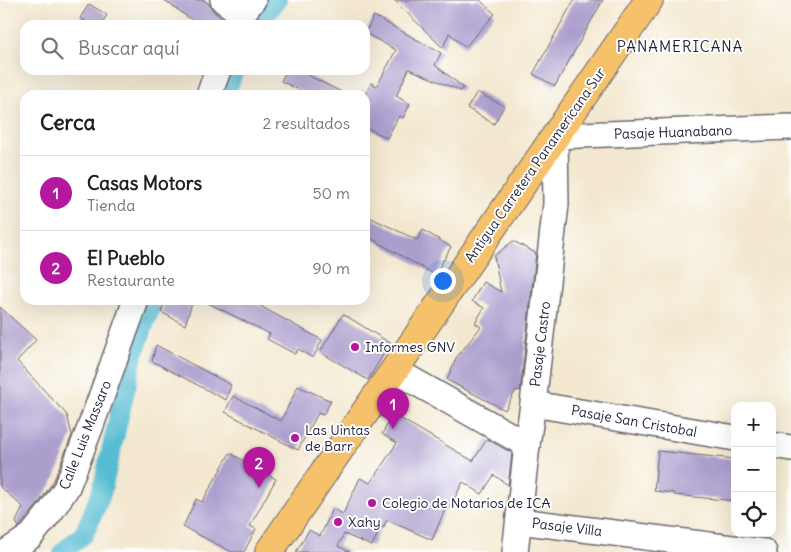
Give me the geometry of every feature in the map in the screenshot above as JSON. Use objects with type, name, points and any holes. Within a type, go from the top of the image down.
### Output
[{"type":"highway","name":"Antigua Carretera Panamericana Sur","points":[[269,552],[648,0]]},
{"type":"street","points":[[211,90],[216,75]]},
{"type":"street","name":"Pasaje Huanabano","points":[[555,136],[791,127]]},
{"type":"street","name":"Pasaje Castro","points":[[515,552],[556,204],[555,136]]},
{"type":"street","name":"Calle Luis Massaro","points":[[7,552],[33,544],[67,487],[134,305]]},
{"type":"street","points":[[394,370],[527,446]]},
{"type":"street","name":"Pasaje San Cristobal","points":[[533,404],[731,437]]},
{"type":"street","points":[[776,445],[791,448]]},
{"type":"street","name":"Pasaje Villa","points":[[519,521],[764,552]]},
{"type":"building","points":[[164,0],[204,0],[214,12],[224,19],[192,20]]},
{"type":"building","points":[[394,0],[480,0],[495,14],[465,47],[449,33],[443,48]]},
{"type":"building","points":[[574,0],[603,0],[555,86],[533,74]]},
{"type":"building","points":[[89,4],[107,15],[104,20],[83,20],[80,18]]},
{"type":"building","points":[[374,16],[441,53],[435,65],[463,87],[461,91],[409,69],[396,96],[410,104],[403,118],[399,116],[387,138],[370,130],[370,90],[368,90],[371,83],[377,86],[396,50],[370,36],[370,24]]},
{"type":"building","points":[[284,75],[308,75],[337,90],[299,90],[281,81]]},
{"type":"building","points":[[477,92],[504,106],[494,124],[467,108]]},
{"type":"building","points":[[370,217],[417,240],[423,230],[451,247],[435,275],[370,238]]},
{"type":"building","points":[[513,241],[536,253],[520,391],[516,390],[505,410],[447,380],[456,358],[481,327],[475,323],[484,308],[472,301],[483,282],[501,292],[494,256]]},
{"type":"building","points":[[164,305],[191,305],[185,325],[161,312]]},
{"type":"building","points":[[212,305],[258,305],[322,340],[313,358],[298,349],[295,354],[267,339],[270,334]]},
{"type":"building","points":[[0,307],[36,340],[17,361],[67,415],[72,435],[54,480],[39,503],[19,527],[16,522],[23,507],[0,487]]},
{"type":"building","name":"Informes GNV","points":[[343,314],[390,343],[368,380],[320,352]]},
{"type":"building","points":[[156,345],[231,385],[226,400],[152,361]]},
{"type":"building","points":[[298,386],[331,401],[323,415],[318,413],[298,450],[225,412],[233,396],[281,421]]},
{"type":"building","points":[[393,414],[473,461],[487,439],[512,453],[508,485],[494,475],[482,494],[463,482],[449,509],[446,507],[432,540],[387,520],[383,528],[381,527],[372,546],[344,534],[338,546],[350,552],[296,552],[309,530],[320,536],[333,509],[343,514],[360,478],[370,483],[397,443],[382,434]]},
{"type":"building","points":[[658,451],[731,459],[731,501],[654,491]]},
{"type":"building","points":[[230,453],[276,479],[250,526],[256,529],[244,552],[232,552],[183,527],[196,499],[202,502]]},
{"type":"waterway","points":[[260,20],[277,0]]},
{"type":"waterway","points":[[227,90],[232,75]]},
{"type":"waterway","points":[[63,552],[84,534],[101,494],[133,356],[151,305]]},
{"type":"place","name":"Informes GNV","points":[[355,347]]},
{"type":"place","name":"Casas Motors","points":[[393,429]]},
{"type":"place","name":"Las Uintas de Barr","points":[[295,438]]},
{"type":"place","name":"El Pueblo","points":[[259,488]]},
{"type":"place","name":"Colegio de Notarios de ICA","points":[[372,503]]},
{"type":"place","name":"Xahy","points":[[338,522]]},
{"type":"district","name":"PANAMERICANA","points":[[680,47]]}]
